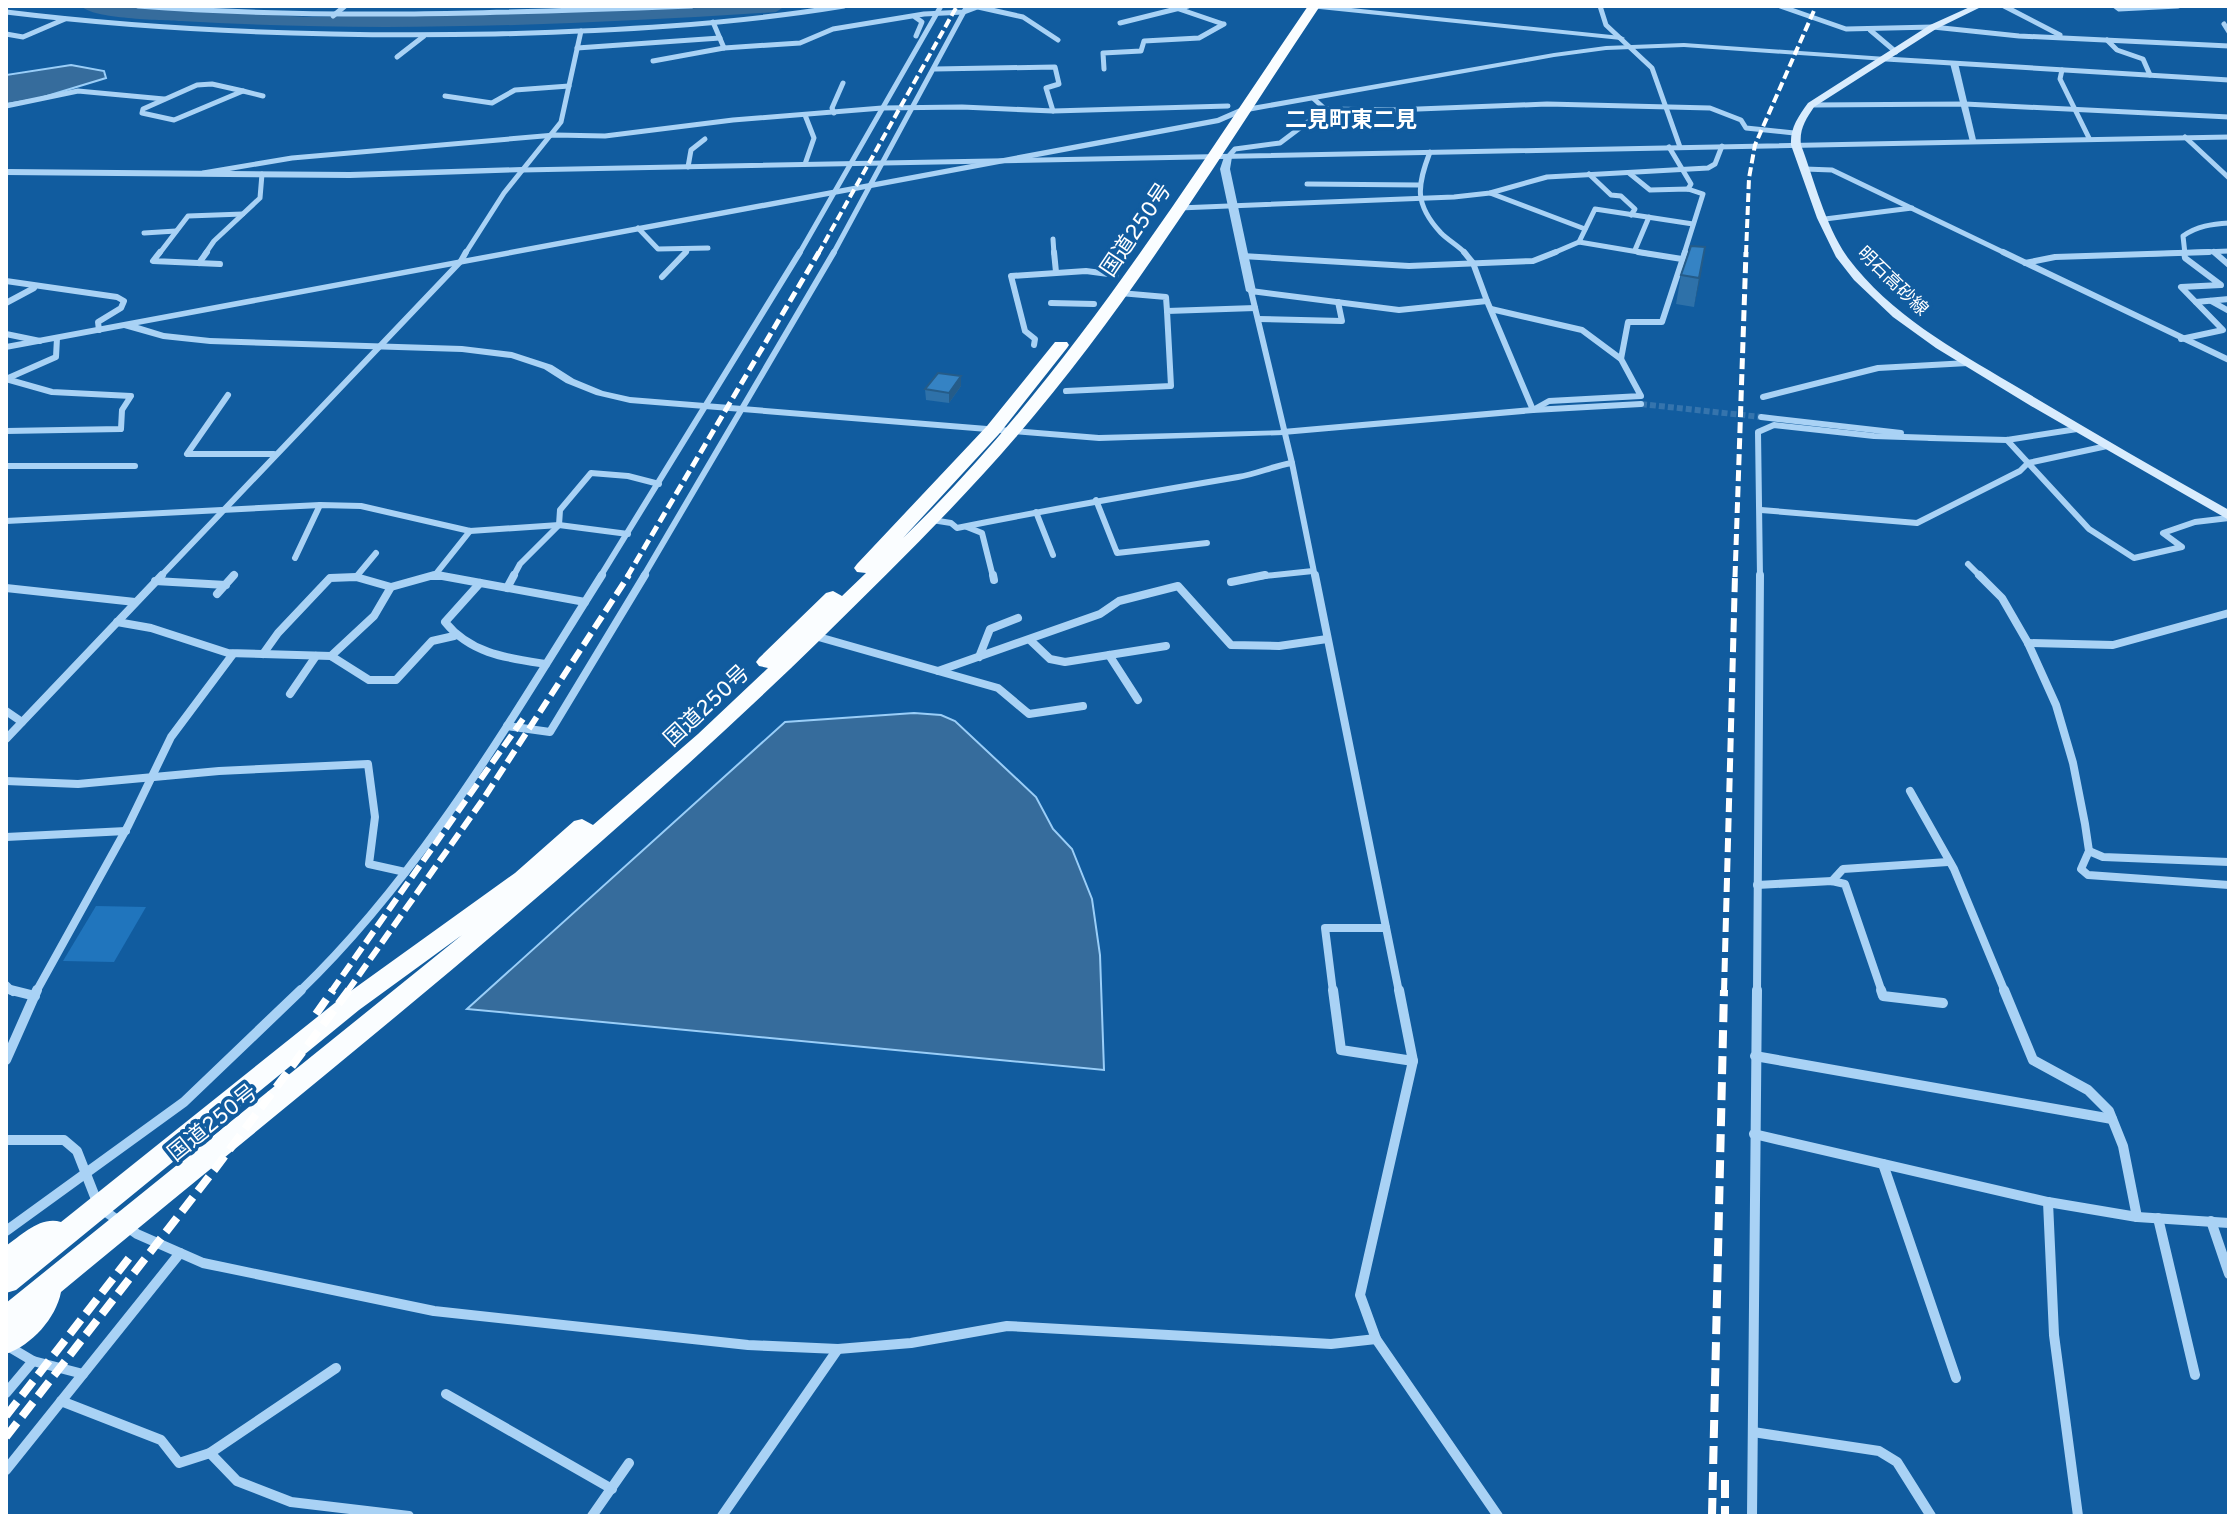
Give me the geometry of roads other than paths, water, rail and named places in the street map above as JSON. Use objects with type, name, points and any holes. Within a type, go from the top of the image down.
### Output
[{"type":"highway","name":"国道250号","points":[[6,1320],[538,885],[706,739],[932,520],[1178,208],[1211,158],[1229,112],[1299,6]]},
{"type":"highway","name":"国道250号","points":[[1229,112],[1313,6]]},
{"type":"highway","name":"国道250号","points":[[6,1282],[350,1004],[523,878],[697,728],[1003,430],[1094,304],[1118,284],[1211,158]]},
{"type":"highway","points":[[6,1261],[37,1237],[99,1207]]},
{"type":"highway","points":[[6,1343],[39,1313],[50,1285]]},
{"type":"main road","points":[[1795,139],[1811,105],[1933,27],[1979,6]]},
{"type":"main road","name":"明石高砂線","points":[[1795,139],[1842,257],[1893,311],[1968,363],[2229,517]]},
{"type":"street","points":[[138,6],[333,16],[516,15],[692,6]]},
{"type":"street","points":[[333,16],[345,6]]},
{"type":"street","points":[[6,12],[218,32],[424,36],[581,31],[713,22],[844,6]]},
{"type":"street","points":[[653,61],[724,48],[800,43],[833,29],[915,17],[939,9],[979,6],[1023,17],[1058,40]]},
{"type":"street","points":[[1104,69],[1103,53],[1141,51],[1144,41],[1199,38],[1224,24],[1169,6]]},
{"type":"street","points":[[1120,23],[1188,6]]},
{"type":"street","points":[[1313,6],[1621,38]]},
{"type":"street","points":[[1600,6],[1604,20],[1652,67],[1680,147]]},
{"type":"street","points":[[1780,6],[1846,29],[1933,27],[2019,36],[2229,46]]},
{"type":"street","points":[[2004,6],[2064,37]]},
{"type":"street","points":[[2115,6],[2119,9],[2178,6]]},
{"type":"street","points":[[6,1231],[184,1102],[327,965],[405,872],[507,726],[708,406],[852,164],[939,9]]},
{"type":"street","points":[[507,726],[550,732],[745,409],[873,183],[966,9]]},
{"type":"street","points":[[915,17],[922,22],[916,36]]},
{"type":"street","points":[[6,34],[23,37],[66,19]]},
{"type":"street","points":[[713,22],[724,48]]},
{"type":"street","points":[[2224,24],[2229,32]]},
{"type":"street","points":[[1870,30],[1891,55]]},
{"type":"street","points":[[6,739],[461,261],[479,229],[522,170],[555,135],[581,31]]},
{"type":"street","points":[[397,57],[424,36]]},
{"type":"street","points":[[577,48],[720,38]]},
{"type":"street","points":[[2107,40],[2117,50],[2143,59],[2150,75]]},
{"type":"street","points":[[6,347],[998,160],[1229,112],[1554,55],[1684,45],[1891,55],[1954,63],[2229,80]]},
{"type":"street","points":[[1954,63],[1974,142]]},
{"type":"street","points":[[935,69],[1055,67],[1059,84],[1046,88],[1053,111]]},
{"type":"street","points":[[2062,70],[2060,79],[2089,138]]},
{"type":"street","points":[[834,113],[832,108],[843,83]]},
{"type":"street","points":[[244,91],[174,120],[142,113],[143,109],[197,85],[212,84],[244,91],[263,96]]},
{"type":"street","points":[[445,96],[492,103],[515,90],[569,86]]},
{"type":"street","points":[[6,106],[78,91],[165,99]]},
{"type":"street","points":[[1314,99],[1325,109]]},
{"type":"street","points":[[1211,158],[1235,149],[1280,143],[1325,109],[1393,110],[1547,104],[1710,108],[1741,120],[1746,128],[1795,139]]},
{"type":"street","points":[[1811,105],[1965,104],[2229,117]]},
{"type":"street","points":[[203,173],[292,158],[555,135],[605,136],[733,120],[882,108],[1229,112]]},
{"type":"street","points":[[805,115],[814,138],[805,164]]},
{"type":"street","points":[[2185,137],[2229,178]]},
{"type":"street","points":[[6,172],[262,174],[522,170],[1722,146],[1795,139],[1974,142],[2229,137]]},
{"type":"street","points":[[688,167],[691,150],[705,139]]},
{"type":"street","points":[[1178,208],[1490,193],[1547,177],[1708,168],[1715,164],[1722,146]]},
{"type":"street","points":[[1669,147],[1680,171],[1691,184],[1688,189]]},
{"type":"street","points":[[1430,152],[1418,185],[1419,198],[1441,233],[1463,250],[1473,263],[1533,410]]},
{"type":"street","points":[[1211,158],[1225,169],[1242,256],[1292,463],[1413,1061],[1360,1295],[1376,1339],[1498,1516]]},
{"type":"street","points":[[1805,169],[1832,170],[2229,360]]},
{"type":"street","points":[[1621,359],[1628,322],[1662,322],[1703,194],[1688,189],[1650,190],[1629,173]]},
{"type":"street","points":[[199,263],[214,241],[260,198],[262,174]]},
{"type":"street","points":[[1589,174],[1611,195],[1621,196],[1635,209],[1631,215]]},
{"type":"street","points":[[1307,184],[1418,185]]},
{"type":"street","points":[[1490,193],[1585,229]]},
{"type":"street","points":[[1825,219],[1913,208]]},
{"type":"street","points":[[1579,242],[1595,209],[1693,224]]},
{"type":"street","points":[[220,264],[153,261],[188,216],[243,214]]},
{"type":"street","points":[[1635,250],[1649,217]]},
{"type":"street","points":[[2180,339],[2223,330],[2181,287],[2221,285],[2185,258],[2183,236],[2187,231],[2229,223]]},
{"type":"street","points":[[638,228],[658,249],[708,248]]},
{"type":"street","points":[[144,233],[176,231]]},
{"type":"street","points":[[1053,239],[1056,272]]},
{"type":"street","points":[[1242,256],[1409,266],[1533,261],[1579,242],[1682,259]]},
{"type":"street","points":[[662,277],[688,249]]},
{"type":"street","points":[[2024,263],[2055,257],[2229,251]]},
{"type":"street","points":[[2214,252],[2229,265]]},
{"type":"street","points":[[1034,345],[1035,339],[1025,331],[1011,276],[1086,271],[1150,298],[1166,297],[1171,386],[1066,391]]},
{"type":"street","points":[[6,281],[124,301],[121,308],[98,322],[99,330]]},
{"type":"street","points":[[6,303],[35,287]]},
{"type":"street","points":[[1251,291],[1399,310],[1487,301]]},
{"type":"street","points":[[2196,302],[2229,299]]},
{"type":"street","points":[[2210,301],[2229,311]]},
{"type":"street","points":[[1258,319],[1342,321],[1338,302]]},
{"type":"street","points":[[1051,303],[1094,304]]},
{"type":"street","points":[[1167,311],[1255,308]]},
{"type":"street","points":[[1491,309],[1582,330],[1621,359],[1641,396],[1549,401],[1533,410]]},
{"type":"street","points":[[125,325],[163,336],[210,341],[462,349],[512,355],[548,367],[570,381],[600,393],[630,400],[1099,438],[1283,432],[1533,410],[1641,404]]},
{"type":"street","points":[[6,334],[40,341]]},
{"type":"street","points":[[6,431],[121,429],[122,410],[131,396],[34,391],[6,379],[56,357],[57,338]]},
{"type":"street","points":[[1763,397],[1878,368],[1968,363]]},
{"type":"street","points":[[228,395],[187,454],[274,454]]},
{"type":"street","points":[[1761,417],[1877,428],[1934,438]]},
{"type":"street","points":[[1752,1516],[1761,510],[1758,432],[1774,425],[1874,436],[2007,440],[2077,429]]},
{"type":"street","points":[[2007,440],[2089,529],[2134,558],[2182,547],[2163,533],[2195,522],[2229,517]]},
{"type":"street","points":[[1761,510],[1917,523],[2020,471],[2028,463],[2107,446]]},
{"type":"street","points":[[113,466],[120,457]]},
{"type":"street","points":[[932,520],[951,523],[957,528],[1096,500],[1244,476],[1271,466],[1292,463]]},
{"type":"street","points":[[6,466],[135,466]]},
{"type":"street","points":[[507,588],[520,564],[559,525],[560,510],[591,473],[628,476],[659,484]]},
{"type":"street","points":[[1096,500],[1117,553]]},
{"type":"street","points":[[6,521],[320,505],[361,506],[470,531],[559,525],[628,534]]},
{"type":"street","points":[[295,558],[320,505]]},
{"type":"street","points":[[1036,512],[1053,555]]},
{"type":"street","points":[[967,526],[982,533],[994,580]]},
{"type":"street","points":[[435,575],[470,531]]},
{"type":"street","points":[[1106,554],[1207,543]]},
{"type":"street","points":[[356,577],[376,553]]},
{"type":"street","points":[[1968,564],[2002,598],[2028,643],[2056,705],[2073,763],[2089,851],[2081,869],[2088,875],[2229,885]]},
{"type":"street","points":[[1231,582],[1313,571]]},
{"type":"street","points":[[217,594],[234,575]]},
{"type":"street","points":[[263,654],[275,633],[316,597],[330,578],[356,577],[391,587],[435,575],[585,602]]},
{"type":"street","points":[[155,581],[226,585]]},
{"type":"street","points":[[480,583],[445,622],[454,636],[469,646],[491,654],[546,664]]},
{"type":"street","points":[[938,671],[1100,614],[1119,601],[1178,586],[1231,645],[1279,646],[1327,639]]},
{"type":"street","points":[[331,656],[374,616],[391,587]]},
{"type":"street","points":[[6,588],[135,602]]},
{"type":"street","points":[[2028,643],[2113,645],[2229,613]]},
{"type":"street","points":[[979,657],[990,629],[1018,618]]},
{"type":"street","points":[[117,622],[151,628],[196,645],[233,654],[331,656],[369,680],[396,680],[432,641],[454,636]]},
{"type":"street","points":[[815,636],[998,688],[1029,714],[1083,706]]},
{"type":"street","points":[[1030,640],[1050,659],[1065,662],[1166,646]]},
{"type":"street","points":[[6,1060],[35,996],[126,831],[171,737],[233,654]]},
{"type":"street","points":[[1109,655],[1138,700]]},
{"type":"street","points":[[290,694],[316,656]]},
{"type":"street","points":[[6,711],[22,722]]},
{"type":"street","points":[[6,781],[78,784],[219,771],[368,764],[375,817],[369,864],[405,872]]},
{"type":"street","points":[[1910,791],[1954,869],[2033,1060],[2088,1090],[2109,1111],[2123,1146],[2137,1217]]},
{"type":"street","points":[[6,837],[126,831]]},
{"type":"street","points":[[2089,851],[2103,857],[2229,862]]},
{"type":"street","points":[[1832,881],[1843,869],[1948,862]]},
{"type":"street","points":[[1757,885],[1832,881],[1845,884],[1883,996],[1943,1003]]},
{"type":"street","points":[[1386,928],[1325,928],[1341,1050],[1413,1061]]},
{"type":"street","points":[[6,985],[13,992],[35,996]]},
{"type":"street","points":[[1755,1056],[2112,1119]]},
{"type":"street","points":[[1754,1134],[2048,1202],[2137,1217],[2229,1223]]},
{"type":"street","points":[[6,1140],[64,1140],[77,1151],[99,1207],[137,1234],[203,1263],[434,1311],[748,1345],[838,1349],[911,1343],[1007,1326],[1331,1344],[1376,1339]]},
{"type":"street","points":[[1883,1164],[1956,1378]]},
{"type":"street","points":[[2048,1202],[2054,1335],[2078,1516]]},
{"type":"street","points":[[2158,1218],[2195,1375]]},
{"type":"street","points":[[2211,1221],[2229,1274]]},
{"type":"street","points":[[6,1470],[180,1253]]},
{"type":"street","points":[[6,1343],[33,1361],[83,1374]]},
{"type":"street","points":[[722,1516],[838,1349]]},
{"type":"street","points":[[6,1393],[33,1361]]},
{"type":"street","points":[[61,1401],[161,1440],[179,1463],[210,1453],[336,1368]]},
{"type":"street","points":[[446,1394],[612,1489]]},
{"type":"street","points":[[1753,1432],[1879,1451],[1897,1462],[1931,1516]]},
{"type":"street","points":[[210,1453],[237,1481],[291,1502],[409,1516]]},
{"type":"street","points":[[592,1516],[629,1463]]},
{"type":"waterway","points":[[90,6],[149,14],[307,23],[628,16],[776,6]]},
{"type":"tunnel","points":[[1641,404],[1761,417]]},
{"type":"railway","points":[[818,254],[957,6]]},
{"type":"railway","points":[[1746,254],[1749,178],[1755,145],[1816,6]]},
{"type":"railway","points":[[627,577],[819,252]]},
{"type":"railway","points":[[1735,577],[1746,252]]},
{"type":"railway","points":[[347,992],[482,801],[629,575]]},
{"type":"railway","points":[[1724,992],[1735,575]]},
{"type":"railway","points":[[331,992],[523,719]]},
{"type":"railway","points":[[316,1014],[333,990]]},
{"type":"railway","points":[[6,1437],[215,1169],[349,990]]},
{"type":"railway","points":[[1712,1516],[1724,990]]},
{"type":"railway","points":[[6,1416],[129,1258]]},
{"type":"railway","points":[[1725,1480],[1725,1516]]},
{"type":"district","name":"二見町東二見","points":[[1351,119]]}]
